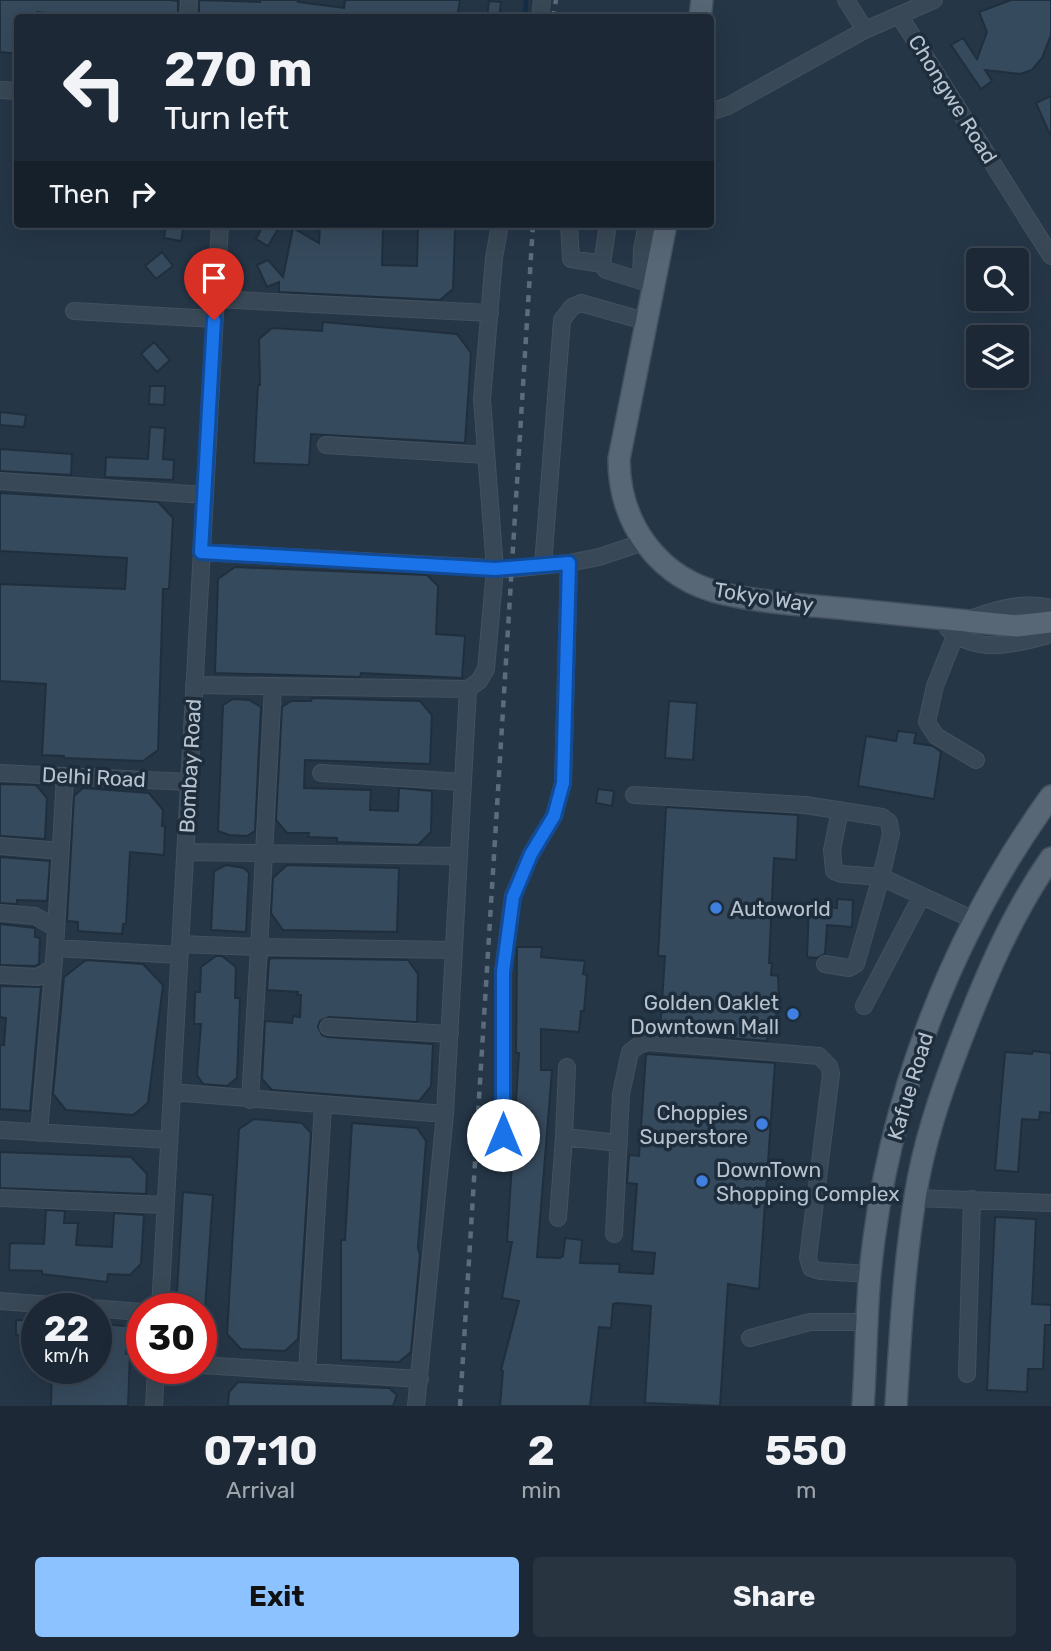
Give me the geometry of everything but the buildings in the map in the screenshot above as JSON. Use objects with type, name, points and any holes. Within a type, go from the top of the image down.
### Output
[{"type":"main road","name":"Tokyo Way","points":[[665,228],[647,283],[648,322],[619,459],[619,480],[624,504],[644,542],[677,575],[723,594],[935,618],[960,628],[1017,626],[1049,632]]},
{"type":"main road","name":"Kafue Road","points":[[863,1406],[870,1274],[886,1174],[902,1098],[942,989],[998,873],[1051,796]]},
{"type":"main road","name":"Kafue Road","points":[[896,1406],[903,1296],[915,1198],[937,1105],[971,1014],[1014,917],[1051,858]]},
{"type":"street","points":[[846,0],[865,30]]},
{"type":"street","points":[[899,15],[933,0]]},
{"type":"street","name":"Chongwe Road","points":[[714,111],[728,106],[865,30],[899,15],[1051,254]]},
{"type":"street","name":"Bombay Road","points":[[161,1293],[220,228]]},
{"type":"street","points":[[194,685],[468,689],[479,681],[486,669],[495,569],[482,399],[494,258],[499,228]]},
{"type":"street","points":[[569,228],[571,258],[602,264]]},
{"type":"street","points":[[607,228],[602,264],[606,270],[647,283],[642,249],[646,228]]},
{"type":"street","points":[[216,299],[490,313]]},
{"type":"street","points":[[543,565],[562,320],[572,307],[581,303],[648,322]]},
{"type":"street","points":[[74,311],[214,320]]},
{"type":"street","points":[[327,444],[486,455]]},
{"type":"street","points":[[0,481],[205,495]]},
{"type":"street","points":[[201,552],[495,569],[569,563],[599,557],[644,542]]},
{"type":"street","points":[[503,1135],[503,972],[513,897],[531,854],[554,816],[563,783],[569,563]]},
{"type":"street","points":[[976,760],[936,736],[927,722],[935,686],[960,628],[1010,606],[1027,604],[1051,608]]},
{"type":"street","points":[[960,628],[970,642],[1000,646],[1049,632]]},
{"type":"street","points":[[250,1100],[273,686]]},
{"type":"street","points":[[416,1406],[445,1114],[468,689]]},
{"type":"street","name":"Delhi Road","points":[[0,773],[189,782]]},
{"type":"street","points":[[321,773],[463,782]]},
{"type":"street","points":[[39,1133],[55,948],[65,775]]},
{"type":"street","points":[[634,795],[805,805],[882,817],[888,822],[891,834],[856,964],[849,968],[825,964]]},
{"type":"street","points":[[840,810],[832,850],[834,871],[881,877],[975,920]]},
{"type":"street","points":[[0,846],[61,851]]},
{"type":"street","points":[[185,852],[459,856]]},
{"type":"street","points":[[864,1006],[921,897]]},
{"type":"street","points":[[0,913],[35,916],[56,928]]},
{"type":"street","points":[[55,948],[454,950]]},
{"type":"street","points":[[0,975],[37,977],[53,968]]},
{"type":"street","points":[[328,1027],[450,1034]]},
{"type":"street","points":[[614,1234],[621,1094],[630,1052],[648,1042],[819,1056],[829,1066],[831,1074],[808,1258],[811,1268],[820,1271],[870,1274]]},
{"type":"street","points":[[558,1218],[567,1067]]},
{"type":"street","points":[[172,1092],[445,1114]]},
{"type":"street","points":[[307,1372],[323,1105]]},
{"type":"street","points":[[0,1130],[169,1140]]},
{"type":"street","points":[[564,1137],[619,1143]]},
{"type":"street","points":[[0,1198],[165,1205]]},
{"type":"street","points":[[915,1198],[1051,1203]]},
{"type":"street","points":[[967,1374],[972,1199]]},
{"type":"street","points":[[0,1301],[126,1311]]},
{"type":"street","points":[[750,1338],[810,1322],[868,1322]]},
{"type":"street","points":[[217,1366],[420,1379]]},
{"type":"street","points":[[154,1406],[155,1384]]},
{"type":"waterway","points":[[525,14],[526,1]]},
{"type":"railway","points":[[554,14],[556,0]]},
{"type":"railway","points":[[460,1406],[533,228]]},
{"type":"place","name":"Autoworld","points":[[716,908]]},
{"type":"place","name":"Golden Oaklet Downtown Mall","points":[[793,1014]]},
{"type":"place","name":"Choppies Superstore","points":[[762,1124]]},
{"type":"place","name":"DownTown Shopping Complex","points":[[702,1181]]},
{"type":"route","points":[[214,320],[201,552],[495,569],[569,563],[563,783],[554,816],[531,854],[513,897],[503,972],[503,1135]]}]
